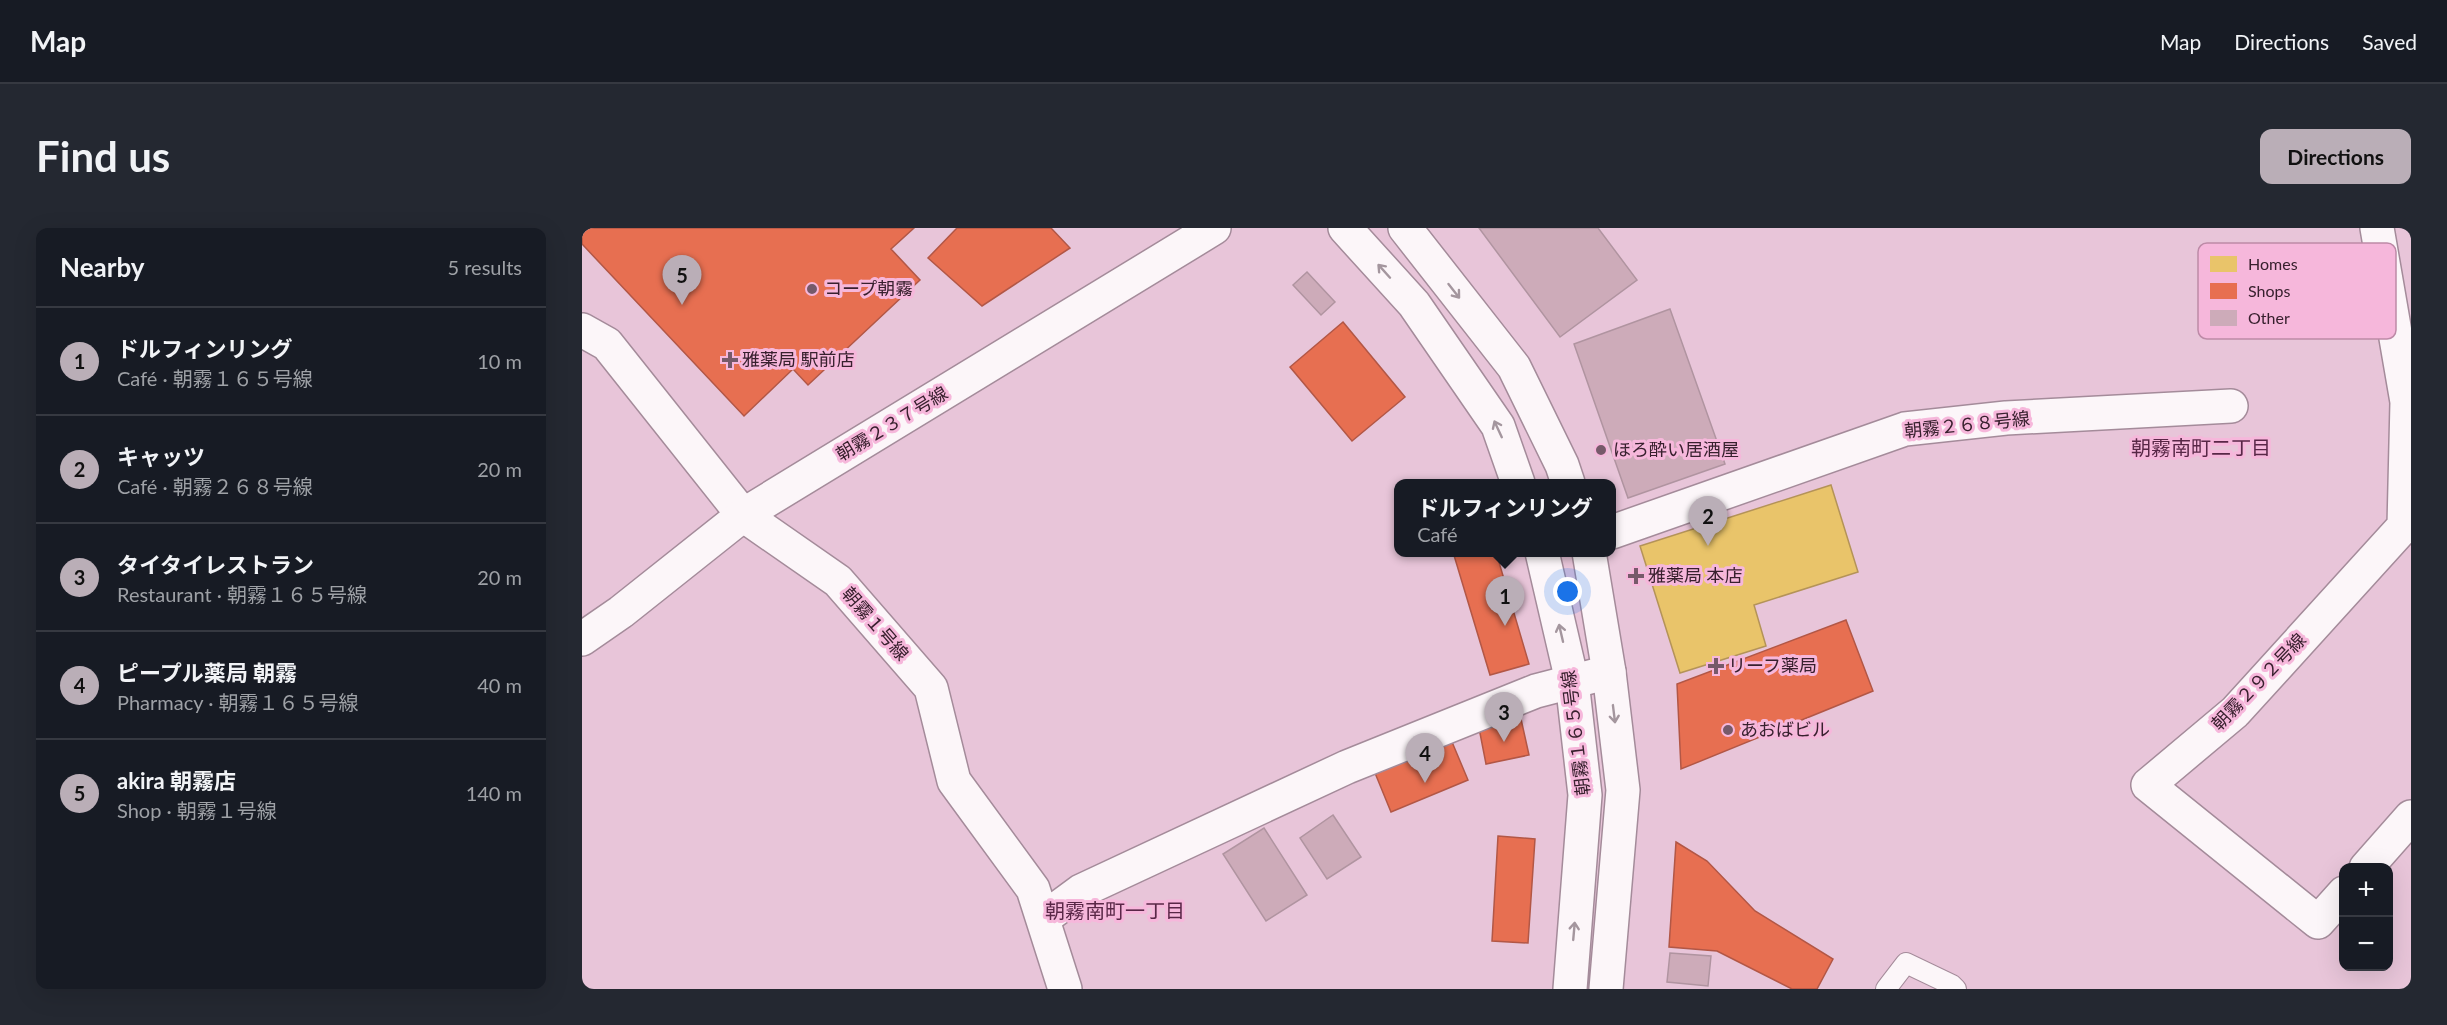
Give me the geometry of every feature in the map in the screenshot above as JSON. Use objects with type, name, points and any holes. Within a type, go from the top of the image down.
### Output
[{"type":"street","name":"朝霧２３７号線","points":[[582,639],[621,612],[743,515],[1214,228]]},
{"type":"street","points":[[1345,228],[1414,304],[1498,426],[1517,479]]},
{"type":"street","points":[[1405,228],[1514,367],[1567,479]]},
{"type":"street","points":[[2377,228],[2380,243]]},
{"type":"street","name":"朝霧１号線","points":[[582,330],[606,344],[743,515],[838,581],[931,688],[954,781],[1033,889],[1065,989]]},
{"type":"street","points":[[2396,331],[2409,402]]},
{"type":"street","name":"朝霧２９２号線","points":[[2339,898],[2318,922],[2148,785],[2235,711],[2404,526],[2409,402]]},
{"type":"street","name":"朝霧２６８号線","points":[[1616,530],[1905,429],[2006,418],[2231,406]]},
{"type":"street","name":"朝霧１６５号線","points":[[1548,557],[1572,681],[1585,795],[1570,989]]},
{"type":"street","points":[[1590,557],[1609,672],[1623,790],[1606,989]]},
{"type":"street","points":[[1042,919],[1081,891],[1347,767],[1536,691],[1609,672]]},
{"type":"street","points":[[2370,863],[2411,818]]},
{"type":"lane","points":[[1886,989],[1906,963],[1956,989]]},
{"type":"building: Homes","points":[[1831,485],[1858,572],[1754,605],[1766,646],[1680,673],[1640,546]]},
{"type":"building: Shops","points":[[582,228],[914,228],[891,249],[920,280],[808,385],[793,369],[744,416],[582,244]]},
{"type":"building: Shops","points":[[957,228],[1051,228],[1070,248],[982,306],[928,258]]},
{"type":"building: Shops","points":[[1343,322],[1405,397],[1352,441],[1290,367]]},
{"type":"building: Shops","points":[[1455,557],[1497,557],[1529,664],[1490,675]]},
{"type":"building: Shops","name":"あおばビル","points":[[1846,620],[1873,691],[1681,769],[1677,684]]},
{"type":"building: Shops","points":[[1521,719],[1529,755],[1486,764],[1479,728]]},
{"type":"building: Shops","points":[[1452,742],[1468,780],[1391,812],[1375,773]]},
{"type":"building: Shops","points":[[1498,836],[1535,839],[1528,943],[1492,941]]},
{"type":"building: Shops","points":[[1676,842],[1707,861],[1755,911],[1833,959],[1817,989],[1792,989],[1717,951],[1669,947]]},
{"type":"building: Other","points":[[1479,228],[1598,228],[1637,280],[1560,337]]},
{"type":"building: Other","points":[[1307,272],[1335,302],[1321,315],[1293,285]]},
{"type":"building: Other","points":[[1670,309],[1725,464],[1628,498],[1574,344]]},
{"type":"building: Other","points":[[1333,815],[1361,857],[1327,879],[1300,838]]},
{"type":"building: Other","points":[[1264,828],[1307,895],[1266,921],[1223,854]]},
{"type":"building: Other","points":[[1670,953],[1711,956],[1708,986],[1667,982]]},
{"type":"place","name":"コープ朝霧","points":[[812,289]]},
{"type":"place","name":"akira 朝霧店","points":[[682,305]]},
{"type":"place","name":"雅薬局 駅前店","points":[[730,360]]},
{"type":"place","name":"ほろ酔い居酒屋","points":[[1601,450]]},
{"type":"place","name":"キャッツ","points":[[1708,546]]},
{"type":"place","name":"雅薬局 本店","points":[[1636,576]]},
{"type":"place","name":"ドルフィンリング","points":[[1505,626]]},
{"type":"place","name":"リーフ薬局","points":[[1716,666]]},
{"type":"place","name":"あおばビル","points":[[1728,730]]},
{"type":"place","name":"タイタイレストラン","points":[[1504,742]]},
{"type":"place","name":"ピープル薬局 朝霧","points":[[1425,783]]},
{"type":"district","name":"朝霧南町二丁目","points":[[2201,448]]},
{"type":"district","name":"朝霧南町一丁目","points":[[1115,911]]}]
